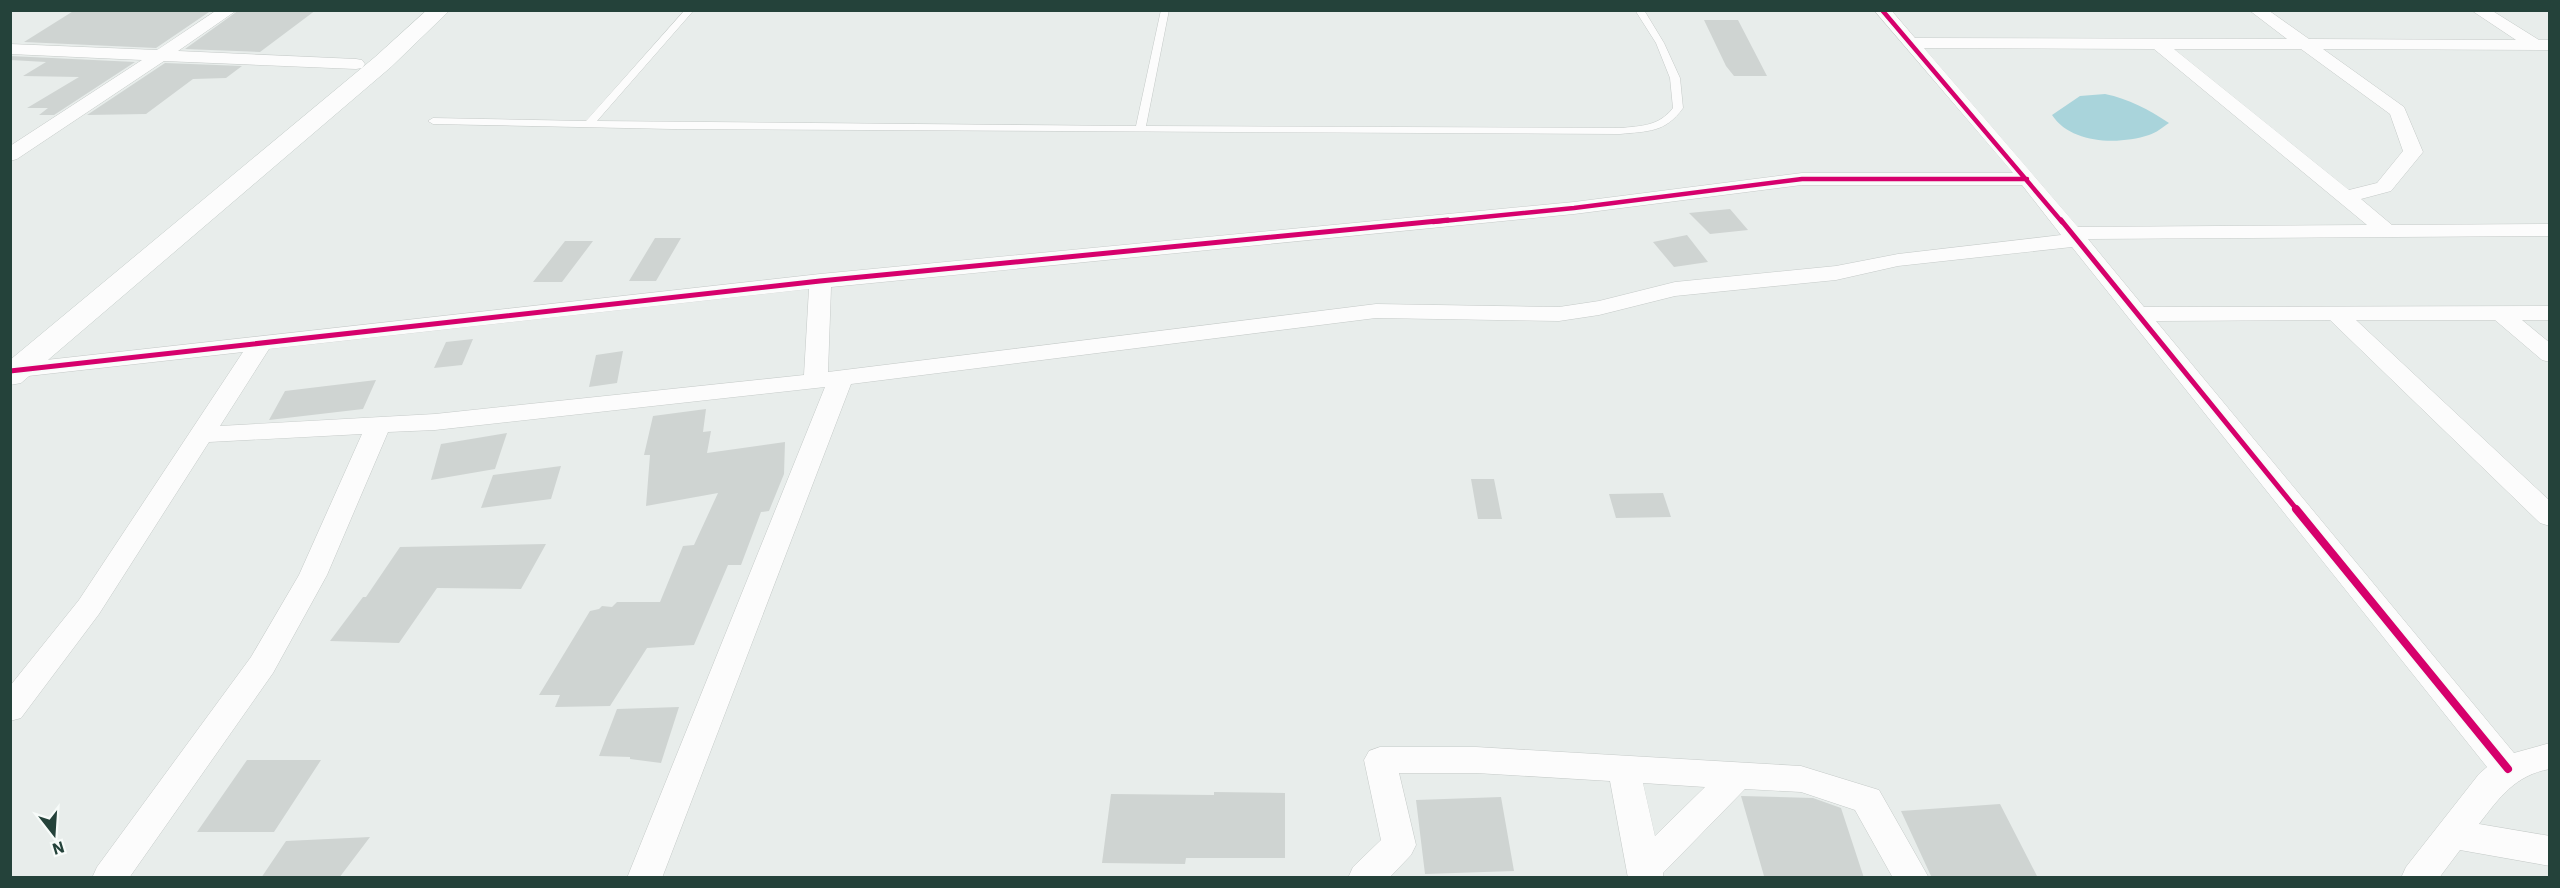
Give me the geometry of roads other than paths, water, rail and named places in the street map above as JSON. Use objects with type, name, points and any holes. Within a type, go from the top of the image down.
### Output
[{"type":"street","points":[[10,155],[229,10]]},
{"type":"street","points":[[12,367],[418,10]]},
{"type":"street","points":[[12,367],[383,62],[440,10]]},
{"type":"street","points":[[1882,10],[2027,179],[2508,769]]},
{"type":"street","points":[[2257,10],[2398,111],[2413,152],[2384,187],[2346,197]]},
{"type":"street","points":[[2479,10],[2542,45]]},
{"type":"street","points":[[1911,43],[2542,45]]},
{"type":"street","points":[[2158,44],[2387,231]]},
{"type":"street","points":[[14,51],[356,64]]},
{"type":"street","points":[[12,367],[261,343],[820,281],[1574,208],[1802,179],[2027,179]]},
{"type":"street","points":[[201,435],[435,422],[828,379],[1376,310],[1559,314],[1599,308],[1675,289],[1836,273],[1898,261],[2073,236],[2550,230]]},
{"type":"street","points":[[644,878],[828,379],[820,281]]},
{"type":"street","points":[[2335,313],[2550,517]]},
{"type":"street","points":[[2500,313],[2550,355]]},
{"type":"street","points":[[2137,314],[2550,313]]},
{"type":"street","points":[[10,709],[89,607],[261,343]]},
{"type":"street","points":[[109,878],[262,665],[313,575],[380,425]]},
{"type":"street","points":[[2418,878],[2492,783],[2508,769],[2550,756]]},
{"type":"street","points":[[1365,878],[1398,846],[1380,759],[1476,760],[1801,779],[1868,800],[1912,878]]},
{"type":"street","points":[[1624,769],[1645,873]]},
{"type":"street","points":[[1645,873],[1737,776]]},
{"type":"street","points":[[2452,834],[2550,851]]},
{"type":"lane","points":[[590,123],[690,10]]},
{"type":"lane","points":[[1141,127],[1165,10]]},
{"type":"lane","points":[[433,121],[672,126],[1544,131],[1653,127],[1668,123],[1678,108],[1676,78],[1660,43],[1639,10]]},
{"type":"water","points":[[2105,94],[2138,105],[2169,123],[2149,135],[2110,141],[2083,137],[2071,132],[2060,125],[2052,115],[2080,96]]}]
